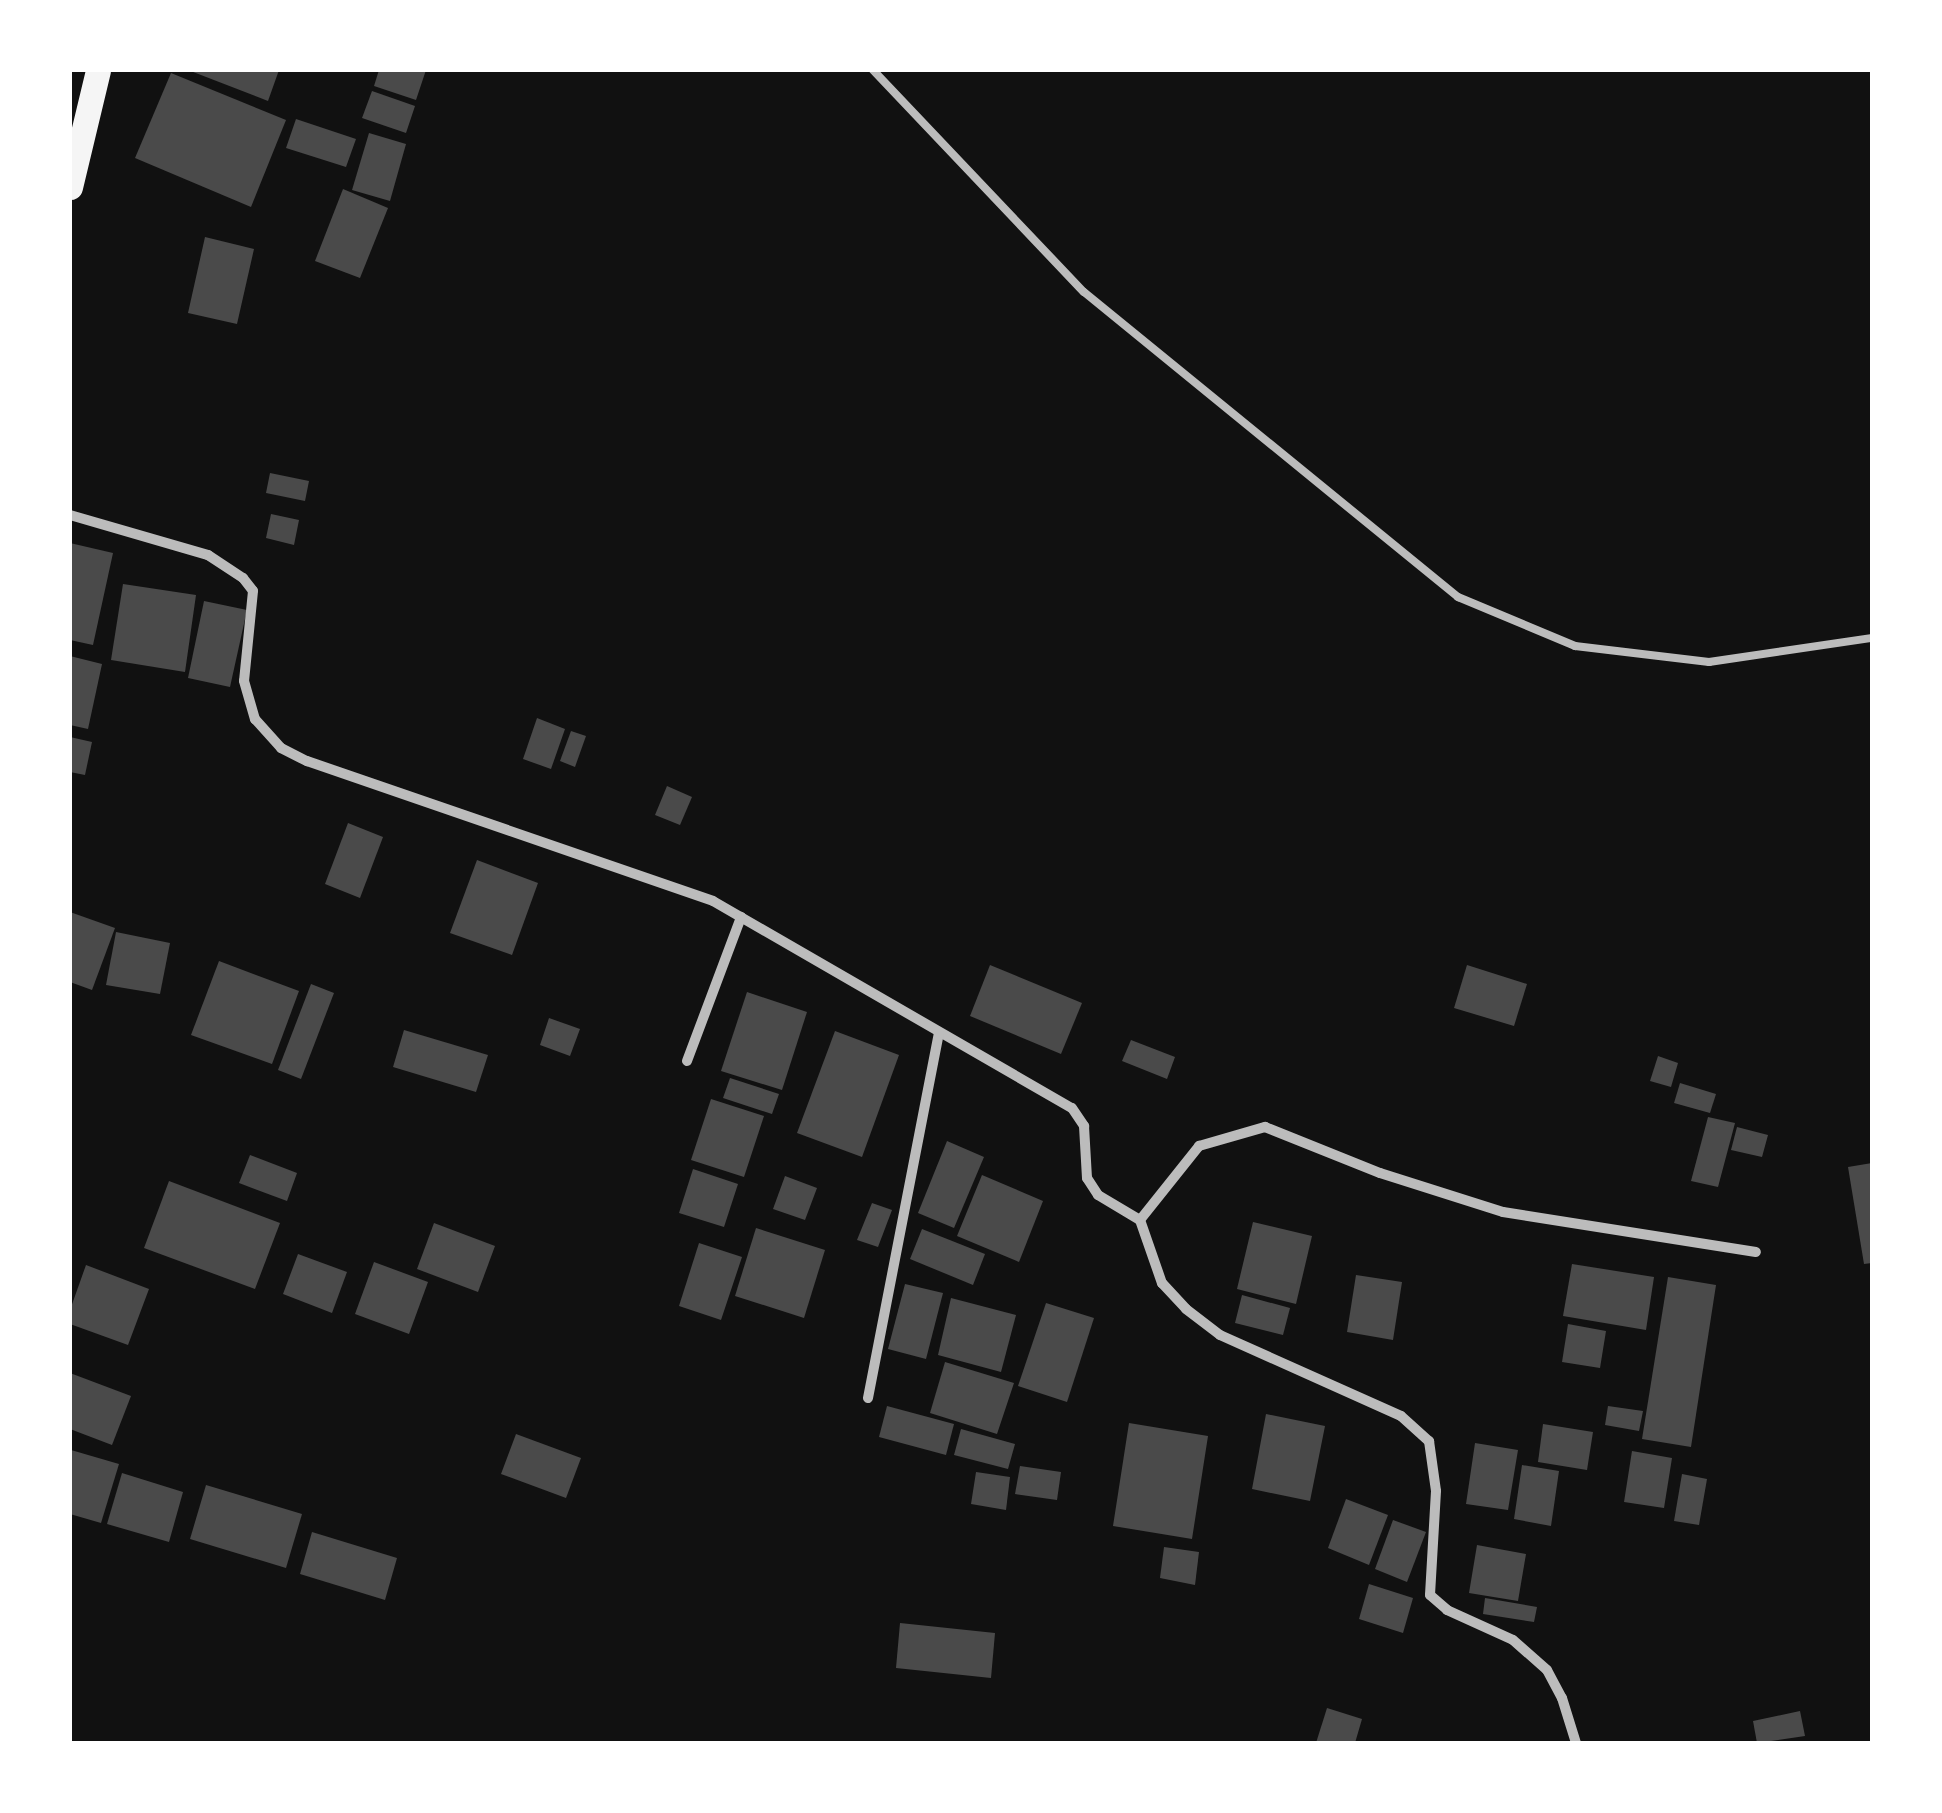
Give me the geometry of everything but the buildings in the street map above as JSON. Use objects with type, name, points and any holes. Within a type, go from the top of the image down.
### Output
[{"type":"main road","points":[[70,187],[98,70]]},
{"type":"street","points":[[70,515],[208,555],[243,578],[253,591],[244,681],[255,719],[281,748],[696,895],[1072,1108],[1084,1126],[1087,1178],[1098,1195],[1140,1220],[1162,1283],[1186,1309],[1220,1335],[1401,1416],[1429,1442],[1436,1491],[1430,1595],[1447,1610],[1513,1640],[1547,1670],[1562,1698],[1576,1743]]},
{"type":"street","points":[[687,1061],[740,917]]},
{"type":"street","points":[[868,1398],[939,1034]]},
{"type":"street","points":[[1140,1220],[1199,1146],[1265,1127],[1380,1173],[1503,1212],[1756,1252]]},
{"type":"lane","points":[[873,70],[1084,292],[1458,597],[1575,646],[1710,662],[1872,638]]}]
